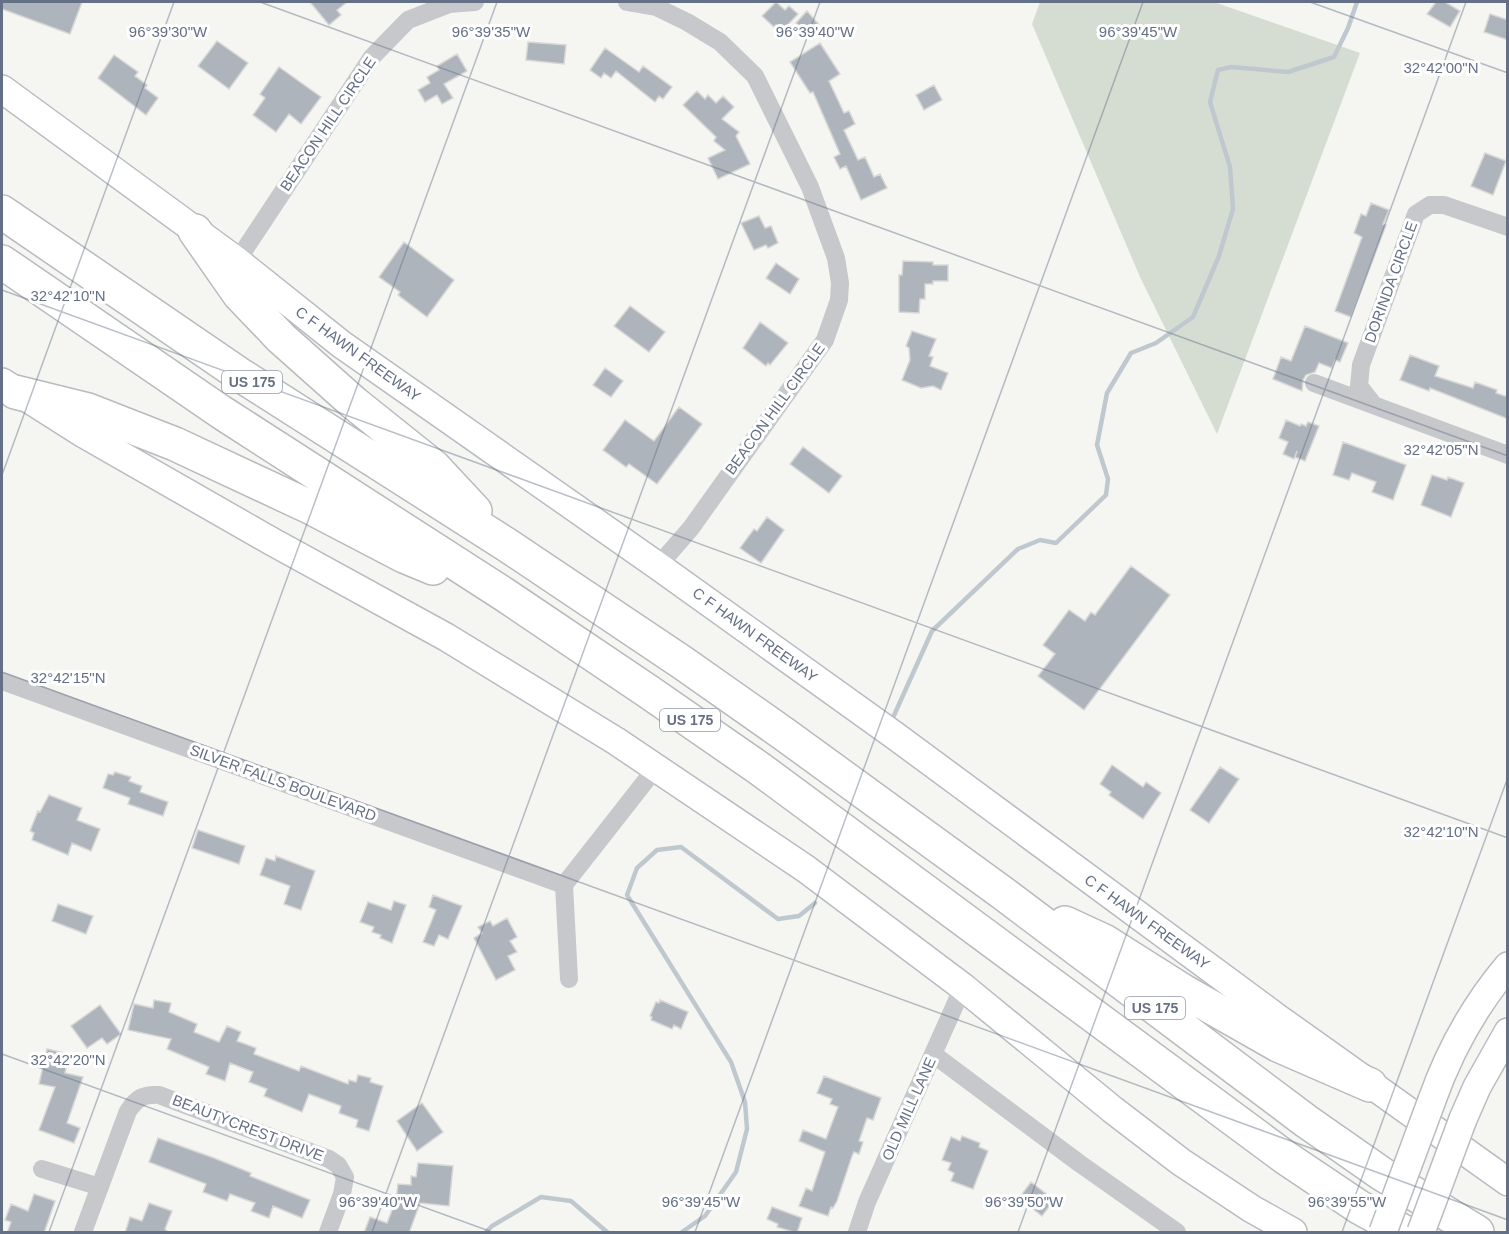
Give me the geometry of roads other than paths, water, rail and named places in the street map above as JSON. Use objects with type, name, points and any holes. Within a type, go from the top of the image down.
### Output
[{"type":"highway","name":"US 175","points":[[2,212],[242,376],[507,545],[683,663],[1004,894],[1306,1121],[1382,1174],[1477,1233]]},
{"type":"highway","points":[[195,231],[239,294],[280,338],[354,403],[434,467],[507,545]]},
{"type":"highway","name":"US 175","points":[[2,262],[221,412],[646,690],[760,769],[1286,1158],[1359,1207],[1404,1233]]},
{"type":"highway","points":[[8,387],[88,410],[175,444],[312,507],[404,556],[505,596]]},
{"type":"highway","points":[[1004,894],[1104,941],[1183,991],[1278,1045],[1370,1085]]},
{"type":"main road","name":"C F HAWN FREEWAY","points":[[2,89],[237,261],[341,344],[894,735],[1370,1085],[1508,1182]]},
{"type":"main road","points":[[8,387],[84,434],[271,542],[446,638],[616,741],[806,869],[963,987],[1113,1110],[1181,1162],[1293,1233]]},
{"type":"main road","points":[[1383,1233],[1442,1072],[1455,1045],[1493,984],[1508,966]]},
{"type":"main road","points":[[1421,1233],[1463,1119],[1477,1087],[1508,1032]]},
{"type":"street","name":"BEACON HILL CIRCLE","points":[[237,261],[372,57],[408,20],[449,4],[475,2]]},
{"type":"street","name":"BEACON HILL CIRCLE","points":[[627,2],[656,7],[687,22],[720,42],[755,76],[810,187],[837,258],[840,283],[839,300],[825,340],[691,528],[658,566]]},
{"type":"street","name":"DORINDA CIRCLE","points":[[1374,405],[1359,386],[1361,365],[1416,214],[1430,205],[1444,205],[1508,227]]},
{"type":"street","points":[[1314,383],[1508,455]]},
{"type":"street","name":"SILVER FALLS BOULEVARD","points":[[2,681],[564,885]]},
{"type":"street","points":[[569,979],[564,885],[655,769]]},
{"type":"street","name":"OLD MILL LANE","points":[[857,1233],[867,1202],[963,987]]},
{"type":"street","points":[[933,1054],[1177,1233]]},
{"type":"street","name":"BEAUTYCREST DRIVE","points":[[100,1187],[128,1111],[136,1099],[147,1094],[159,1095],[329,1159],[338,1165],[345,1177],[342,1194],[328,1233]]},
{"type":"street","points":[[42,1169],[100,1187],[83,1233]]},
{"type":"waterway","points":[[891,722],[932,631],[1018,549],[1040,540],[1056,543],[1106,495],[1108,479],[1097,445],[1107,393],[1131,353],[1156,343],[1193,317],[1219,256],[1233,209],[1230,167],[1210,102],[1218,70],[1231,67],[1288,72],[1334,57],[1357,2]]},
{"type":"waterway","points":[[682,1232],[705,1216],[736,1172],[747,1129],[745,1102],[731,1062],[627,895],[637,868],[657,850],[681,847],[778,919],[799,916],[815,903]]},
{"type":"waterway","points":[[486,1232],[492,1226],[541,1197],[571,1201],[607,1232]]}]
